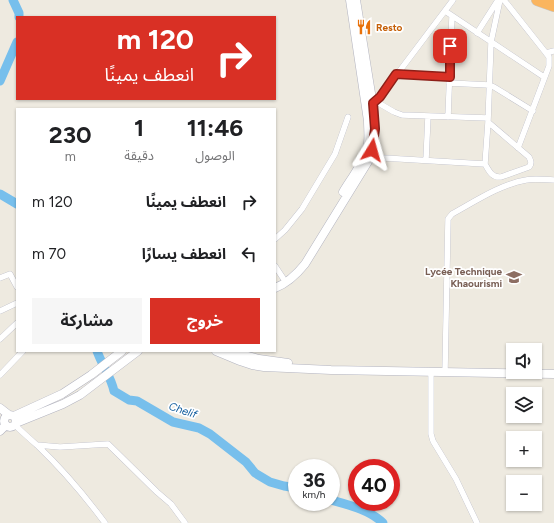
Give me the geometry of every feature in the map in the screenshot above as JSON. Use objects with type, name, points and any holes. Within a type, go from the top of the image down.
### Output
[{"type":"highway","points":[[537,0],[554,6]]},
{"type":"main road","points":[[350,0],[371,103]]},
{"type":"main road","points":[[276,288],[291,280],[306,264],[359,176],[367,157],[372,150],[375,129],[356,0]]},
{"type":"main road","points":[[276,282],[283,278],[297,266],[361,162],[367,157]]},
{"type":"main road","points":[[13,420],[62,394],[91,375],[121,352]]},
{"type":"main road","points":[[2,424],[5,418],[13,420],[57,407],[80,395],[137,352]]},
{"type":"main road","points":[[218,352],[240,362],[264,367],[331,370],[431,371],[445,369],[506,368]]},
{"type":"main road","points":[[233,352],[259,359],[306,364],[554,374]]},
{"type":"main road","points":[[542,368],[554,369]]},
{"type":"main road","points":[[0,408],[13,420]]},
{"type":"street","points":[[371,103],[380,97],[453,0]]},
{"type":"street","points":[[371,103],[398,114],[488,120],[518,148],[529,156],[531,162],[529,167],[496,178],[485,164],[488,120],[491,42],[499,0]]},
{"type":"street","points":[[477,33],[499,0]]},
{"type":"street","points":[[504,0],[549,57],[549,66],[518,148]]},
{"type":"street","points":[[445,11],[544,77]]},
{"type":"street","points":[[448,117],[452,16]]},
{"type":"street","points":[[546,53],[554,51]]},
{"type":"street","points":[[396,74],[489,85],[532,111]]},
{"type":"street","points":[[426,160],[428,116]]},
{"type":"street","points":[[276,238],[285,230],[302,209],[335,154],[348,117]]},
{"type":"street","points":[[367,157],[485,164]]},
{"type":"street","points":[[445,369],[449,217],[501,187],[511,183],[527,180],[554,180]]},
{"type":"street","points":[[276,268],[283,278]]},
{"type":"street","points":[[0,278],[10,274],[16,286]]},
{"type":"street","points":[[0,311],[16,303]]},
{"type":"street","points":[[2,338],[16,324]]},
{"type":"street","points":[[0,330],[2,338]]},
{"type":"street","points":[[0,375],[22,352]]},
{"type":"street","points":[[431,371],[431,434],[433,441],[456,479],[477,523]]},
{"type":"street","points":[[13,420],[57,466],[105,523]]},
{"type":"street","points":[[37,445],[60,447],[108,444],[171,504],[185,523]]},
{"type":"waterway","name":"Chelif","points":[[13,0],[19,16]]},
{"type":"waterway","name":"Chelif","points":[[0,81],[16,44]]},
{"type":"waterway","name":"Chelif","points":[[0,194],[16,203]]},
{"type":"waterway","name":"Chelif","points":[[97,352],[114,391],[129,400],[137,401],[173,422],[199,428],[210,434],[246,462],[255,473],[270,482],[288,487]]},
{"type":"waterway","name":"Chelif","points":[[340,503],[366,511],[378,518],[383,523]]},
{"type":"place","name":"Resto","points":[[364,27]]},
{"type":"place","name":"Lycée Technique Khaourismi","points":[[514,277]]},
{"type":"route","points":[[372,150],[375,129],[373,103],[380,97],[396,74],[450,77],[450,46]]}]
